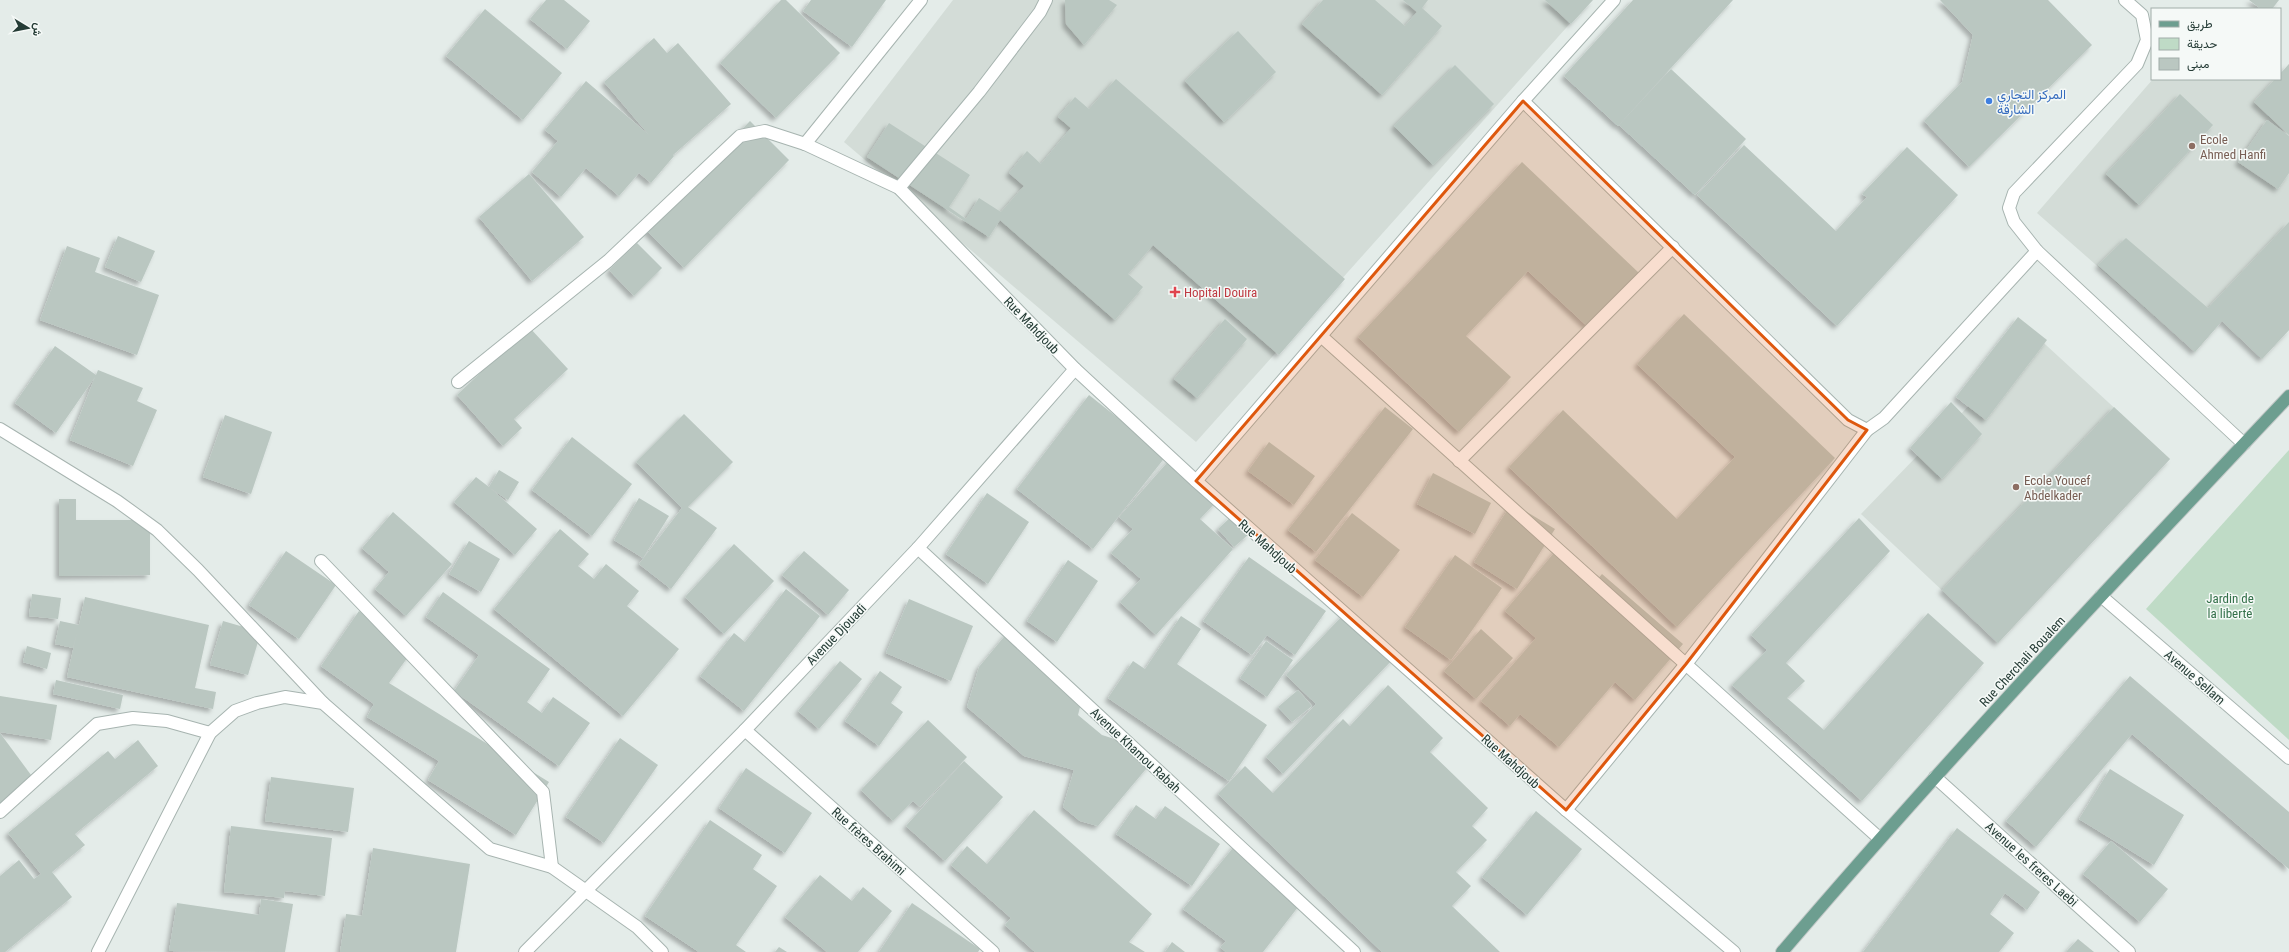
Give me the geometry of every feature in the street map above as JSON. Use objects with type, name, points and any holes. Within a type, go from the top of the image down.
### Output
[{"type":"main road","name":"Rue Cherchali Boualem","points":[[1782,952],[1879,838],[2101,596],[2289,396]]},
{"type":"street","points":[[805,144],[921,0]]},
{"type":"street","points":[[900,188],[979,92],[1040,12],[1046,0]]},
{"type":"street","points":[[1196,481],[1523,101],[1614,0]]},
{"type":"street","points":[[2126,0],[2142,15],[2147,40],[2137,64],[2014,193],[2009,208],[2014,222],[2037,251],[2244,444]]},
{"type":"street","points":[[1523,101],[1848,420],[1867,430]]},
{"type":"street","name":"Rue Mahdjoub","points":[[458,382],[608,261],[740,136],[766,132],[805,144],[900,188],[1075,369],[1196,481],[1566,810],[1734,952]]},
{"type":"street","points":[[1459,460],[1673,248]]},
{"type":"street","points":[[1566,810],[1686,664],[1867,430],[1884,418],[2037,251]]},
{"type":"street","points":[[1321,336],[1879,838]]},
{"type":"street","name":"Avenue Djouadi","points":[[525,952],[745,730],[918,548],[1075,369]]},
{"type":"street","points":[[0,429],[117,501],[157,530],[198,570],[323,703],[490,849],[552,867],[637,927],[662,952]]},
{"type":"street","name":"Avenue Khamou Rabah","points":[[918,548],[1354,952]]},
{"type":"street","points":[[321,561],[543,792],[552,867]]},
{"type":"street","name":"Avenue Sellam","points":[[2101,596],[2289,758]]},
{"type":"street","points":[[98,952],[210,733],[235,711],[257,703],[285,697],[323,703]]},
{"type":"street","points":[[0,812],[97,724],[140,719],[167,721],[210,733]]},
{"type":"street","name":"Rue frères Brahimi","points":[[745,730],[993,952]]},
{"type":"street","name":"Avenue les freres Laebi","points":[[1935,777],[2129,952]]},
{"type":"highlighted area","points":[[1523,101],[1848,420],[1867,430],[1686,664],[1566,810],[1196,481]]},
{"type":"shaded area","name":"Hopital Douira","points":[[953,0],[1591,0],[1196,442],[844,142]]},
{"type":"shaded area","name":"Ecole Ahmed Hanfi","points":[[2289,64],[2289,330],[2262,359],[2222,321],[2195,352],[2037,213],[2152,80],[2281,80],[2282,72]]},
{"type":"shaded area","name":"Ecole Youcef Abdelkader","points":[[2034,334],[2170,459],[1998,643],[1861,514],[1918,455],[1961,414]]},
{"type":"green space","name":"Jardin de la liberté","points":[[2289,450],[2289,740],[2146,609]]},
{"type":"building","points":[[546,0],[564,0],[590,21],[567,49],[530,19]]},
{"type":"building","points":[[781,0],[786,0],[840,53],[776,118],[720,63]]},
{"type":"building","points":[[811,0],[886,0],[852,47],[803,11]]},
{"type":"building","points":[[1065,0],[1109,0],[1117,5],[1084,45],[1066,24]]},
{"type":"building","points":[[1323,0],[1375,0],[1405,26],[1417,12],[1403,0],[1428,0],[1422,8],[1442,26],[1382,95],[1302,24]]},
{"type":"building","points":[[1545,0],[1593,0],[1571,24]]},
{"type":"building","points":[[1633,0],[1733,0],[1618,126],[1564,76]]},
{"type":"building","name":"المركز التجاري الشارقة","points":[[1940,0],[2048,0],[2092,45],[1969,167],[1924,121],[1962,82],[1973,35]]},
{"type":"building","points":[[2249,0],[2279,0],[2273,8],[2260,8]]},
{"type":"building","points":[[485,9],[562,73],[523,120],[446,56]]},
{"type":"building","points":[[1238,31],[1276,72],[1224,122],[1185,81]]},
{"type":"building","points":[[654,38],[667,53],[678,43],[731,104],[673,155],[674,156],[651,183],[639,173],[619,196],[586,168],[561,197],[532,172],[558,141],[545,130],[586,81],[649,135],[604,82]]},
{"type":"building","points":[[2289,64],[2289,135],[2254,102],[2274,80],[2281,80],[2281,73]]},
{"type":"building","points":[[1455,65],[1494,104],[1433,165],[1394,126]]},
{"type":"building","points":[[1671,69],[1746,139],[1695,195],[1619,125]]},
{"type":"building","points":[[1116,79],[1345,279],[1279,355],[1153,245],[1128,274],[1143,287],[1115,320],[1000,220],[989,237],[867,157],[889,123],[970,175],[949,207],[966,219],[979,198],[1001,212],[1024,186],[1009,173],[1027,151],[1041,164],[1071,128],[1058,117],[1075,97],[1089,109]]},
{"type":"building","points":[[2180,94],[2213,125],[2139,205],[2106,174]]},
{"type":"building","points":[[2267,120],[2289,136],[2289,173],[2278,189],[2238,162]]},
{"type":"building","points":[[750,121],[789,160],[684,268],[645,229]]},
{"type":"building","points":[[1744,145],[1836,231],[1867,197],[1862,194],[1907,147],[1958,195],[1837,326],[1697,195]]},
{"type":"building","points":[[1522,162],[1639,273],[1588,327],[1528,271],[1466,336],[1511,377],[1459,432],[1358,337]]},
{"type":"building","points":[[529,174],[584,237],[532,281],[479,217]]},
{"type":"building","points":[[2289,222],[2289,330],[2262,359],[2222,321],[2195,352],[2098,265],[2126,238],[2208,308]]},
{"type":"building","points":[[118,236],[155,251],[141,282],[105,267]]},
{"type":"building","points":[[637,243],[662,268],[634,296],[609,270]]},
{"type":"building","points":[[67,246],[100,258],[95,272],[159,295],[137,355],[40,320]]},
{"type":"building","points":[[1684,314],[1835,458],[1677,627],[1509,467],[1563,410],[1677,519],[1735,457],[1637,364]]},
{"type":"building","points":[[2018,317],[2047,340],[1986,420],[1956,397]]},
{"type":"building","points":[[1225,319],[1247,339],[1197,398],[1174,379]]},
{"type":"building","points":[[529,327],[568,369],[514,419],[522,428],[503,446],[457,395]]},
{"type":"building","points":[[55,346],[96,375],[98,370],[143,388],[137,401],[157,410],[133,466],[70,440],[95,377],[56,433],[15,403]]},
{"type":"building","points":[[1089,395],[1166,456],[1093,549],[1017,489]]},
{"type":"building","points":[[1951,402],[1982,434],[1942,479],[1910,448]]},
{"type":"building","points":[[1385,407],[1413,429],[1316,552],[1288,530]]},
{"type":"building","points":[[2114,407],[2170,459],[1998,643],[1942,590]]},
{"type":"building","points":[[684,414],[733,462],[688,507],[717,528],[671,589],[639,564],[682,508],[636,462]]},
{"type":"building","points":[[225,415],[272,432],[251,494],[203,477]]},
{"type":"building","points":[[572,437],[632,484],[592,536],[532,490]]},
{"type":"building","points":[[1269,442],[1315,476],[1294,505],[1248,471]]},
{"type":"building","points":[[1174,455],[1221,497],[1200,519],[1233,549],[1156,635],[1120,602],[1141,579],[1111,553],[1133,529],[1119,517]]},
{"type":"building","points":[[499,470],[519,482],[508,500],[490,488],[537,529],[515,555],[454,502],[476,477],[489,487]]},
{"type":"building","points":[[1433,473],[1491,503],[1475,534],[1417,504]]},
{"type":"building","points":[[987,493],[1029,522],[988,584],[946,554]]},
{"type":"building","points":[[639,498],[669,516],[643,558],[614,540]]},
{"type":"building","points":[[59,499],[76,499],[76,520],[150,520],[150,575],[59,576]]},
{"type":"building","points":[[1512,503],[1555,529],[1517,589],[1474,562]]},
{"type":"building","points":[[393,512],[452,564],[406,616],[375,589],[389,572],[362,548]]},
{"type":"building","points":[[1352,513],[1400,550],[1363,597],[1315,560]]},
{"type":"building","points":[[1232,516],[1249,534],[1234,547],[1218,529]]},
{"type":"building","points":[[1859,518],[1890,551],[1786,663],[1805,681],[1787,698],[1824,730],[1928,613],[1984,663],[1862,801],[1732,685],[1767,650],[1751,635]]},
{"type":"building","points":[[560,529],[589,554],[578,566],[594,579],[606,564],[639,591],[627,606],[679,649],[623,716],[494,609]]},
{"type":"building","points":[[469,541],[500,559],[481,592],[449,574]]},
{"type":"building","points":[[734,544],[774,581],[724,634],[685,597]]},
{"type":"building","points":[[1559,547],[1597,580],[1602,574],[1683,644],[1635,700],[1615,682],[1559,747],[1520,714],[1510,726],[1481,701],[1536,638],[1505,611]]},
{"type":"building","points":[[286,551],[336,585],[299,639],[249,605]]},
{"type":"building","points":[[804,551],[849,590],[828,615],[782,575]]},
{"type":"building","points":[[1455,555],[1502,588],[1451,660],[1405,627]]},
{"type":"building","points":[[1249,557],[1326,611],[1295,655],[1267,635],[1252,655],[1203,621]]},
{"type":"building","points":[[1068,560],[1098,581],[1057,642],[1027,621]]},
{"type":"building","points":[[786,589],[820,616],[744,711],[700,676],[734,633],[745,642]]},
{"type":"building","points":[[443,592],[550,669],[527,702],[542,713],[553,697],[590,723],[559,766],[454,691],[479,655],[426,617]]},
{"type":"building","points":[[32,594],[61,598],[58,619],[29,616]]},
{"type":"building","points":[[85,597],[209,625],[195,688],[216,692],[213,709],[67,677],[77,632],[73,648],[55,644],[60,621],[79,625]]},
{"type":"building","points":[[909,599],[973,626],[951,681],[886,653]]},
{"type":"building","points":[[359,611],[413,650],[389,683],[549,782],[516,835],[428,780],[439,761],[367,717],[374,704],[321,666]]},
{"type":"building","points":[[1346,612],[1394,658],[1283,774],[1266,757],[1316,704],[1286,675]]},
{"type":"building","points":[[1181,616],[1201,629],[1177,664],[1267,725],[1229,781],[1108,698],[1133,661],[1145,669]]},
{"type":"building","points":[[223,621],[261,632],[248,675],[210,665]]},
{"type":"building","points":[[1481,629],[1513,658],[1476,699],[1444,671]]},
{"type":"building","points":[[1008,632],[1029,651],[1044,655],[1040,668],[1082,699],[1078,715],[1102,735],[1127,743],[1151,763],[1098,826],[1080,821],[1063,807],[1074,770],[1024,756],[967,707],[979,667]]},
{"type":"building","points":[[1266,641],[1293,660],[1267,697],[1240,678]]},
{"type":"building","points":[[27,646],[51,653],[47,669],[23,662]]},
{"type":"building","points":[[840,661],[862,679],[819,729],[798,711]]},
{"type":"building","points":[[880,671],[902,687],[891,703],[903,712],[879,746],[845,721]]},
{"type":"building","points":[[2130,676],[2289,812],[2289,869],[2132,734],[2036,847],[2006,821]]},
{"type":"building","points":[[56,680],[123,695],[120,709],[53,694]]},
{"type":"building","points":[[1388,685],[1443,738],[1430,752],[1488,808],[1472,826],[1487,840],[1456,872],[1471,886],[1452,906],[1500,952],[1382,952],[1218,794],[1245,766],[1273,793],[1343,719],[1350,726]]},
{"type":"building","points":[[1298,690],[1312,706],[1292,722],[1278,707]]},
{"type":"building","points":[[0,696],[57,705],[51,740],[0,732]]},
{"type":"building","points":[[928,720],[967,757],[920,807],[913,801],[893,821],[861,790]]},
{"type":"building","points":[[0,733],[34,779],[0,804]]},
{"type":"building","points":[[620,738],[658,765],[604,843],[566,817]]},
{"type":"building","points":[[138,740],[158,766],[75,834],[85,845],[52,872],[72,897],[5,952],[0,952],[0,876],[19,860],[34,879],[41,874],[8,833],[108,751],[115,759]]},
{"type":"building","points":[[964,761],[1003,797],[945,861],[906,826]]},
{"type":"building","points":[[746,768],[812,813],[785,853],[719,808]]},
{"type":"building","points":[[2110,769],[2184,815],[2154,865],[2079,819]]},
{"type":"building","points":[[271,777],[354,788],[348,832],[265,821]]},
{"type":"building","points":[[1136,805],[1156,819],[1165,806],[1220,844],[1192,886],[1116,834]]},
{"type":"building","points":[[1034,810],[1152,914],[1129,942],[1145,952],[1035,952],[1005,925],[1011,918],[951,865],[967,846],[987,864]]},
{"type":"building","points":[[1536,811],[1582,849],[1527,915],[1482,877]]},
{"type":"building","points":[[710,820],[762,855],[753,869],[777,886],[736,945],[746,952],[699,952],[645,916]]},
{"type":"building","points":[[231,826],[332,838],[325,896],[285,891],[284,898],[224,892]]},
{"type":"building","points":[[1957,828],[2040,892],[2027,910],[2005,893],[1990,914],[2014,933],[1999,952],[1863,952]]},
{"type":"building","points":[[2111,841],[2168,889],[2140,922],[2083,874]]},
{"type":"building","points":[[1237,843],[1305,898],[1263,952],[1226,952],[1220,947],[1226,941],[1183,909]]},
{"type":"building","points":[[373,848],[470,864],[456,952],[340,952],[346,914],[362,916]]},
{"type":"building","points":[[820,875],[852,901],[863,887],[892,911],[858,952],[827,952],[785,917]]},
{"type":"building","points":[[261,899],[293,904],[285,952],[169,951],[177,903],[259,915]]},
{"type":"building","points":[[912,903],[980,949],[978,952],[879,952]]},
{"type":"building","points":[[2078,939],[2094,952],[2066,952]]},
{"type":"building","points":[[1172,942],[1185,952],[1165,952]]},
{"type":"building","points":[[779,947],[787,952],[775,952]]},
{"type":"place","name":"المركز التجاري الشارقة","points":[[1989,101]]},
{"type":"place","name":"Ecole Ahmed Hanfi","points":[[2192,146]]},
{"type":"place","name":"Hopital Douira","points":[[1175,292]]},
{"type":"place","name":"Ecole Youcef Abdelkader","points":[[2016,487]]}]
